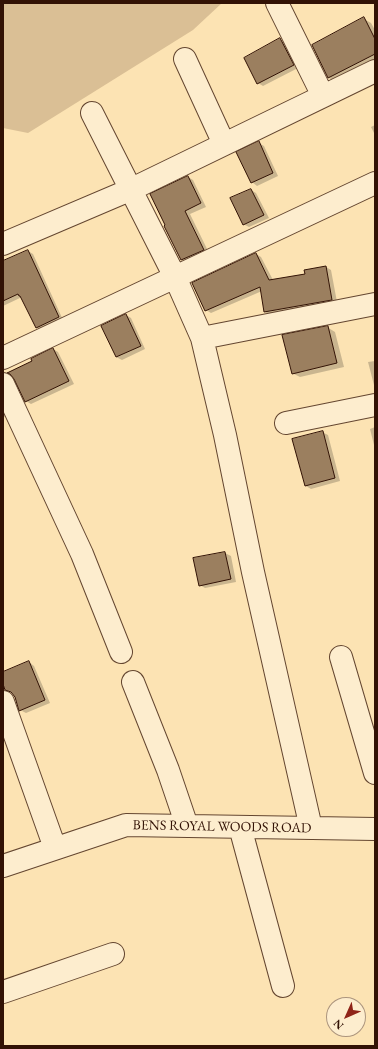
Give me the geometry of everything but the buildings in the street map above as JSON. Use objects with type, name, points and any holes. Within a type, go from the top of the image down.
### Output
[{"type":"street","points":[[277,3],[324,96]]},
{"type":"street","points":[[185,59],[224,144]]},
{"type":"street","points":[[3,244],[132,189],[375,71]]},
{"type":"street","points":[[92,113],[132,189],[175,277],[202,338],[225,435],[253,572],[311,828]]},
{"type":"street","points":[[3,358],[375,183]]},
{"type":"street","points":[[202,338],[375,304]]},
{"type":"street","points":[[3,384],[82,554],[121,652]]},
{"type":"street","points":[[286,423],[375,405]]},
{"type":"street","points":[[341,657],[375,773]]},
{"type":"street","points":[[133,682],[168,770],[188,826]]},
{"type":"street","points":[[3,702],[55,848]]},
{"type":"street","name":"BENS ROYAL WOODS ROAD","points":[[3,866],[126,825],[375,829]]},
{"type":"street","points":[[240,827],[284,986]]},
{"type":"street","points":[[3,992],[113,954]]},
{"type":"shaded area","points":[[3,3],[222,3],[193,30],[28,133],[3,128]]}]
